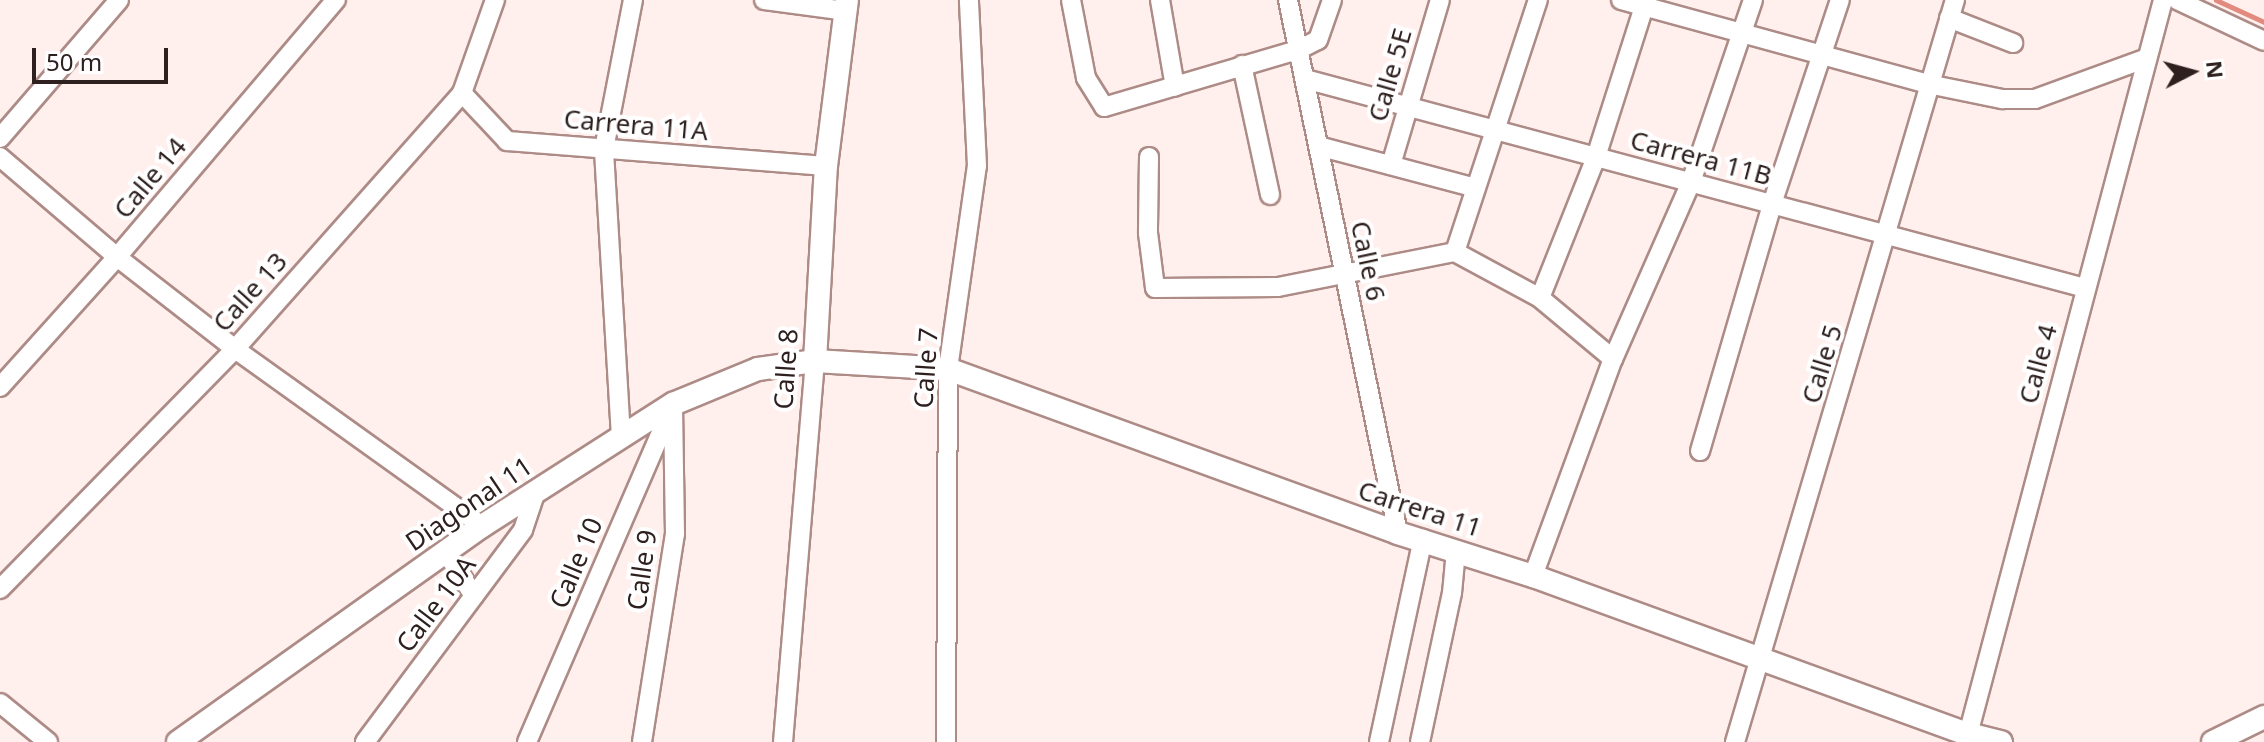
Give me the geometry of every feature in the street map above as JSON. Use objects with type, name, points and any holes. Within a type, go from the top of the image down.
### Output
[{"type":"street","points":[[0,138],[119,0]]},
{"type":"street","name":"Calle 14","points":[[0,387],[117,257],[336,0]]},
{"type":"street","name":"Calle 13","points":[[0,589],[235,349],[462,93],[495,0]]},
{"type":"street","points":[[621,437],[604,149],[633,0]]},
{"type":"street","points":[[764,0],[846,5]]},
{"type":"street","name":"Calle 7","points":[[946,742],[948,369],[977,166],[969,0]]},
{"type":"street","points":[[1071,0],[1086,78],[1104,107],[1298,50],[1318,40],[1332,0]]},
{"type":"street","points":[[1160,0],[1175,87]]},
{"type":"street","name":"Calle 6","points":[[1288,0],[1398,533]]},
{"type":"street","name":"Calle 5E","points":[[1391,165],[1440,0]]},
{"type":"street","points":[[1455,252],[1538,0]]},
{"type":"street","points":[[1621,0],[1645,3],[1928,84],[2002,99],[2035,99],[2147,58]]},
{"type":"street","points":[[1533,576],[1613,359],[1691,182],[1753,0]]},
{"type":"street","points":[[1700,451],[1772,204],[1840,0]]},
{"type":"street","name":"Calle 4","points":[[1967,738],[2163,0]]},
{"type":"street","points":[[2177,0],[2264,41]]},
{"type":"street","points":[[1540,298],[1596,157],[1645,3]]},
{"type":"street","name":"Calle 8","points":[[783,742],[815,361],[826,166],[846,5]]},
{"type":"street","points":[[1952,9],[2013,43]]},
{"type":"street","name":"Calle 5","points":[[1735,742],[1888,235],[1928,84],[1952,9]]},
{"type":"street","points":[[1242,65],[1270,195]]},
{"type":"street","name":"Carrera 11B","points":[[1305,79],[2085,288]]},
{"type":"street","name":"Carrera 11A","points":[[462,93],[507,141],[826,166]]},
{"type":"street","points":[[1318,146],[1476,188]]},
{"type":"street","points":[[0,157],[117,257],[235,349],[482,526]]},
{"type":"street","points":[[1149,157],[1148,233],[1155,288],[1278,287],[1455,252],[1540,298],[1613,359]]},
{"type":"street","name":"Carrera 11","points":[[815,361],[948,369],[1398,533],[1533,576],[1967,738],[2001,742]]},
{"type":"street","name":"Diagonal 11","points":[[178,742],[482,526],[673,404],[758,369],[815,361]]},
{"type":"street","name":"Calle 10","points":[[527,742],[673,404]]},
{"type":"street","name":"Calle 9","points":[[642,742],[675,534],[673,404]]},
{"type":"street","name":"Calle 10A","points":[[365,742],[523,530],[536,491]]},
{"type":"street","points":[[1379,742],[1423,539]]},
{"type":"street","points":[[1420,742],[1452,593],[1456,551]]},
{"type":"street","points":[[446,552],[474,596]]},
{"type":"street","points":[[0,703],[48,742]]},
{"type":"street","points":[[2224,740],[2264,717]]},
{"type":"waterway","points":[[2216,0],[2264,22]]}]
